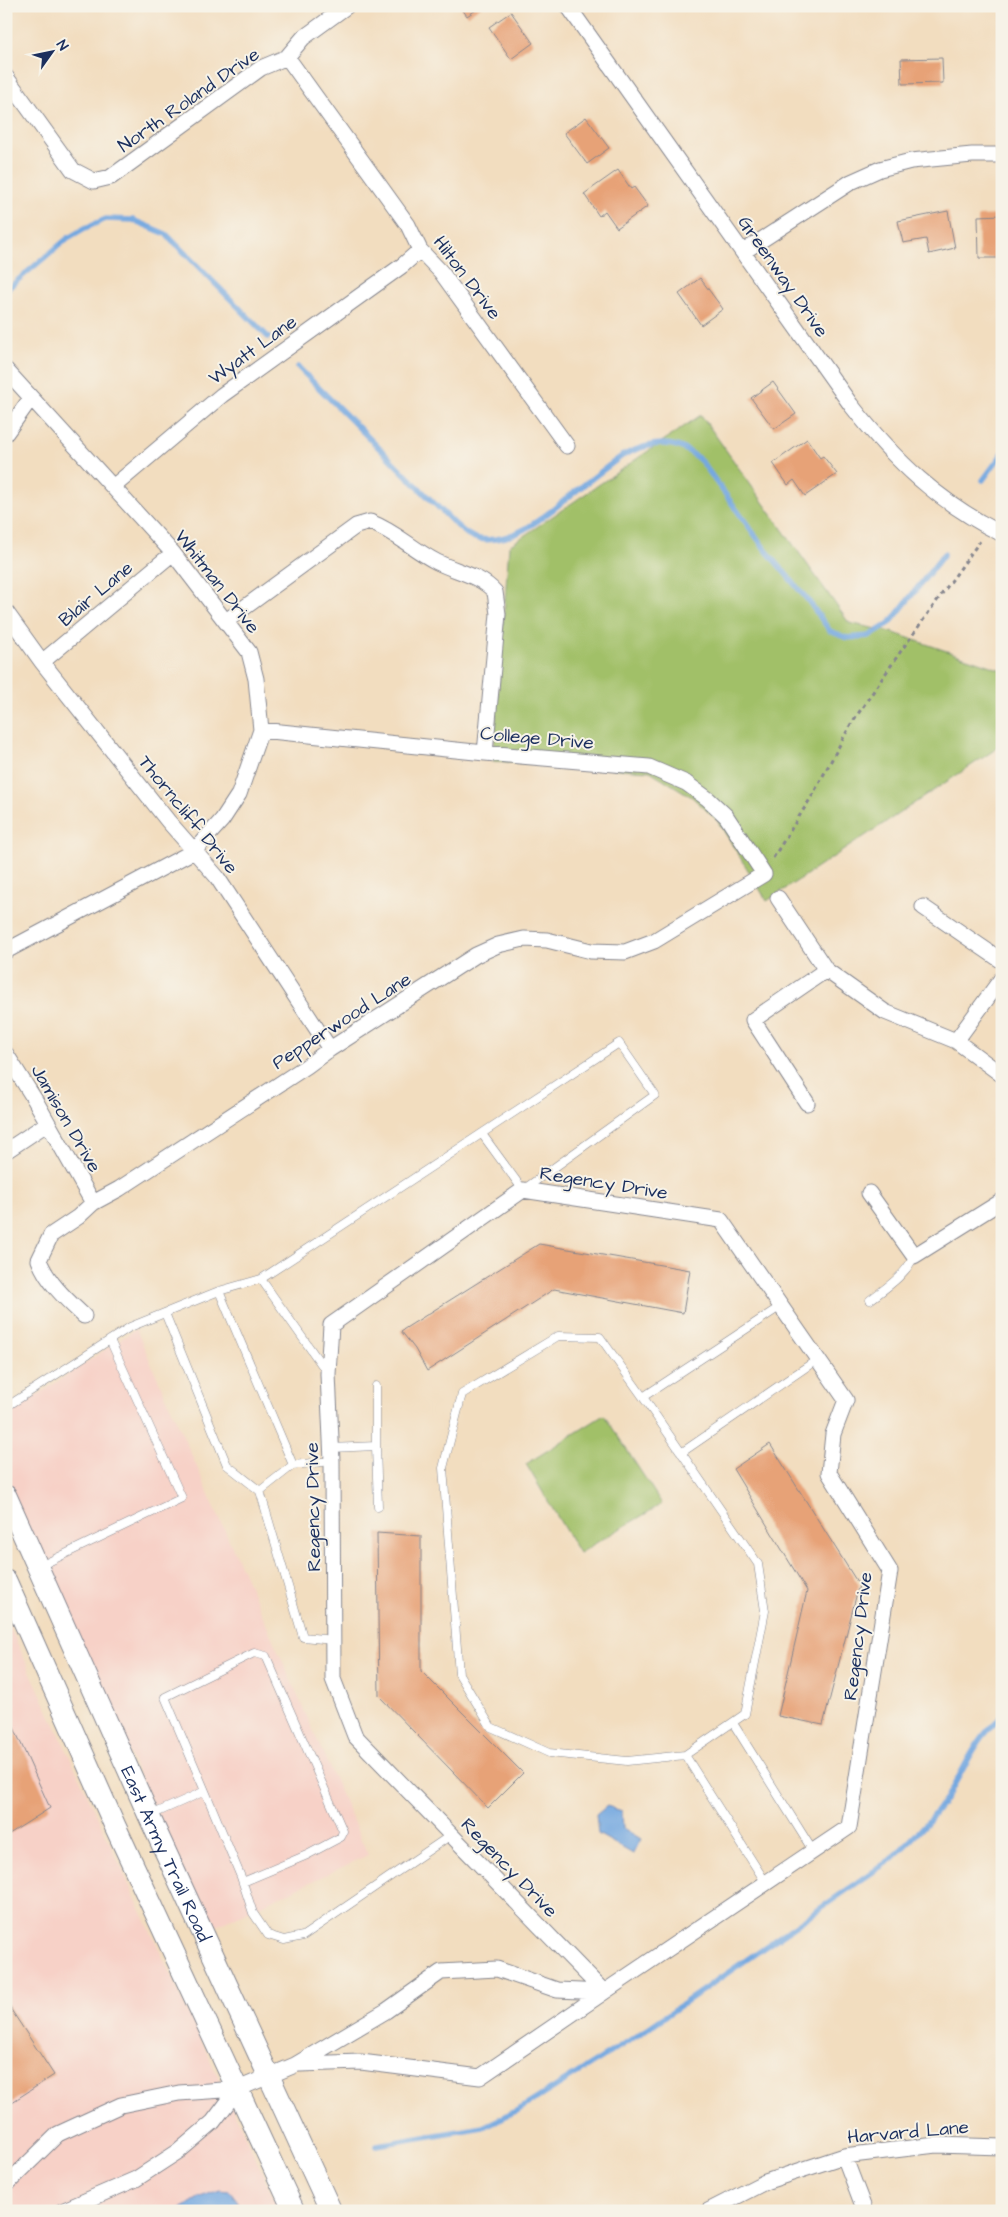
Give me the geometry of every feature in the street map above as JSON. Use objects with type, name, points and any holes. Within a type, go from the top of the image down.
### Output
[{"type":"main road","name":"East Army Trail Road","points":[[6,1496],[149,1816],[331,2211]]},
{"type":"main road","name":"East Army Trail Road","points":[[6,1581],[119,1835],[294,2211]]},
{"type":"street","name":"North Roland Drive","points":[[6,76],[74,170],[94,181],[111,176],[261,68],[287,57],[303,38],[347,6]]},
{"type":"street","name":"Greenway Drive","points":[[573,8],[851,405],[880,442],[928,488],[972,519],[996,531]]},
{"type":"street","name":"Hilton Drive","points":[[287,57],[408,225],[420,250],[441,272],[567,446]]},
{"type":"street","points":[[743,252],[851,182],[880,169],[911,161],[972,155],[1002,155]]},
{"type":"street","name":"Wyatt Lane","points":[[113,487],[222,395],[403,265],[420,250]]},
{"type":"street","name":"Whitman Drive","points":[[6,370],[173,553],[249,652],[256,679],[261,730],[239,794],[222,820],[194,851],[6,951]]},
{"type":"street","points":[[6,433],[31,398]]},
{"type":"street","points":[[226,621],[356,526],[370,522],[390,530],[421,553],[439,563],[480,579],[496,592],[498,614],[484,753]]},
{"type":"street","name":"Blair Lane","points":[[42,662],[173,553]]},
{"type":"street","name":"Thorncliff Drive","points":[[6,612],[42,662],[168,821],[217,877],[330,1049]]},
{"type":"street","name":"College Drive","points":[[261,730],[484,753],[649,767],[686,783],[708,799],[726,816],[764,874]]},
{"type":"street","name":"Pepperwood Lane","points":[[84,1316],[66,1300],[43,1270],[39,1260],[51,1235],[78,1217],[93,1203],[120,1189],[476,954],[498,944],[524,939],[547,940],[591,951],[625,952],[654,942],[764,874]]},
{"type":"street","points":[[778,898],[826,970],[885,1012],[956,1041],[1002,1075]]},
{"type":"street","points":[[924,906],[1002,960]]},
{"type":"street","points":[[807,1103],[752,1020],[826,970]]},
{"type":"street","points":[[956,1041],[1002,978]]},
{"type":"street","name":"Jamison Drive","points":[[6,1054],[93,1203]]},
{"type":"street","points":[[6,1151],[48,1123]]},
{"type":"street","name":"Regency Drive","points":[[298,2064],[361,2062],[480,2077],[849,1827],[890,1571],[829,1473],[833,1434],[846,1400],[721,1220],[523,1190],[331,1325],[328,1374],[332,1455],[333,1679],[355,1736],[604,1992]]},
{"type":"street","points":[[868,1194],[914,1256],[1002,1201]]},
{"type":"street","name":"Regency Drive","points":[[6,2184],[58,2134],[121,2105],[179,2094],[238,2089],[298,2064],[386,2011],[441,1972],[497,1969],[556,1990],[604,1992]]},
{"type":"street","name":"Regency Drive","points":[[62,2211],[136,2179],[178,2151],[213,2122],[238,2089]]},
{"type":"street","name":"Harvard Lane","points":[[708,2211],[765,2182],[844,2156],[936,2145],[1002,2147]]},
{"type":"street","points":[[844,2156],[864,2211]]},
{"type":"lane","points":[[6,1407],[130,1327],[219,1291],[261,1279],[619,1043],[655,1095],[523,1190],[482,1134]]},
{"type":"lane","points":[[870,1300],[897,1279],[910,1265],[914,1256]]},
{"type":"lane","points":[[261,1279],[328,1374]]},
{"type":"lane","points":[[219,1291],[293,1465]]},
{"type":"lane","points":[[643,1397],[781,1306]]},
{"type":"lane","points":[[165,1313],[227,1465],[260,1491],[304,1636],[333,1640]]},
{"type":"lane","points":[[558,1336],[566,1336],[600,1337],[643,1397],[758,1564],[766,1611],[745,1714],[685,1755],[627,1761],[549,1753],[491,1727],[459,1674],[443,1468],[462,1394],[558,1336]]},
{"type":"lane","points":[[38,1567],[182,1498],[110,1340]]},
{"type":"lane","points":[[681,1453],[818,1359]]},
{"type":"lane","points":[[376,1386],[378,1507]]},
{"type":"lane","points":[[260,1491],[293,1465],[376,1446]]},
{"type":"lane","points":[[243,1882],[342,1837],[343,1830],[266,1656],[254,1654],[166,1697],[243,1882],[253,1913],[268,1935],[284,1940],[302,1936],[451,1834]]},
{"type":"lane","points":[[733,1723],[813,1851]]},
{"type":"lane","points":[[685,1755],[766,1883]]},
{"type":"lane","points":[[149,1816],[205,1791]]},
{"type":"path","points":[[764,874],[812,796],[851,724],[901,651],[957,576],[996,531]]},
{"type":"shaded area","points":[[136,1329],[368,1855],[208,1930],[6,1478],[6,1416]]},
{"type":"shaded area","points":[[6,1619],[280,2211],[6,2211]]},
{"type":"green space","points":[[701,415],[849,623],[891,632],[1002,670],[1002,745],[767,901],[717,820],[692,797],[650,771],[493,761],[509,546]]},
{"type":"green space","points":[[604,1415],[662,1504],[579,1553],[526,1464]]},
{"type":"water","points":[[607,1806],[622,1811],[623,1828],[641,1839],[633,1854],[598,1834],[596,1815]]},
{"type":"water","points":[[220,2190],[230,2191],[242,2211],[178,2211],[200,2197]]},
{"type":"building","points":[[460,6],[482,6],[467,16]]},
{"type":"building","points":[[511,12],[533,43],[511,59],[489,27]]},
{"type":"building","points":[[942,58],[943,83],[902,84],[901,59]]},
{"type":"building","points":[[586,117],[609,148],[587,164],[564,133]]},
{"type":"building","points":[[618,170],[631,189],[634,187],[648,206],[617,228],[605,211],[599,216],[584,194]]},
{"type":"building","points":[[948,211],[955,248],[929,254],[926,239],[903,243],[898,221]]},
{"type":"building","points":[[1002,215],[1002,258],[979,258],[978,216]]},
{"type":"building","points":[[700,278],[723,309],[701,325],[679,294]]},
{"type":"building","points":[[773,382],[796,414],[774,429],[751,398]]},
{"type":"building","points":[[807,439],[820,458],[823,456],[837,474],[805,496],[794,480],[788,485],[773,463]]},
{"type":"building","points":[[539,1244],[690,1270],[683,1313],[554,1289],[427,1371],[415,1349],[401,1331]]},
{"type":"building","points":[[770,1444],[859,1585],[823,1725],[778,1716],[807,1591],[733,1469]]},
{"type":"building","points":[[377,1533],[421,1536],[421,1671],[523,1773],[488,1808],[379,1696]]},
{"type":"building","points":[[6,1710],[50,1808],[6,1836]]},
{"type":"building","points":[[6,2002],[54,2075],[6,2106]]},
{"type":"waterway","points":[[6,290],[68,238],[85,228],[106,219],[133,220],[166,234],[268,337]]},
{"type":"waterway","points":[[298,367],[453,522],[475,538],[493,540],[519,532],[543,517],[622,456],[644,447],[664,444],[684,449],[702,462],[765,549],[807,599],[830,631],[847,638],[869,636],[890,623],[944,554]]},
{"type":"waterway","points":[[983,480],[1002,454]]},
{"type":"waterway","points":[[377,2145],[483,2127],[520,2109],[638,2035],[890,1860],[934,1814],[947,1797],[977,1744],[1002,1717]]}]
